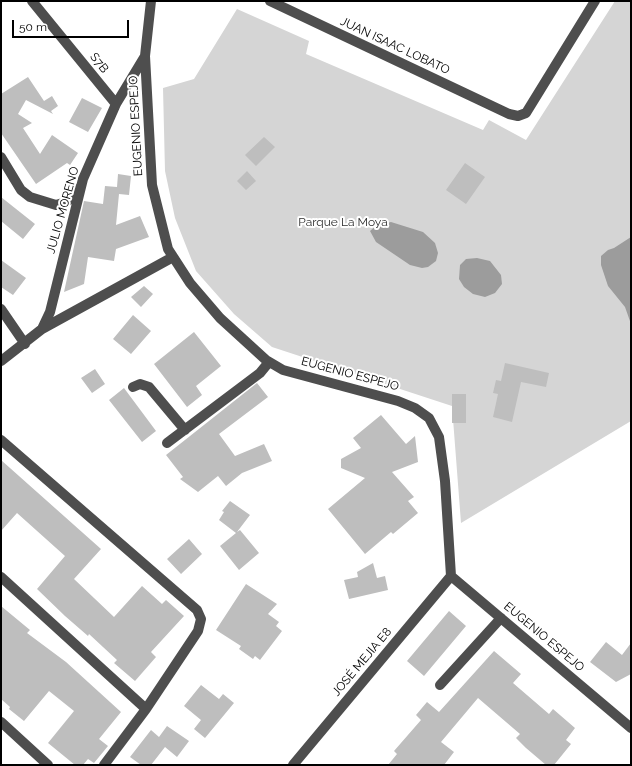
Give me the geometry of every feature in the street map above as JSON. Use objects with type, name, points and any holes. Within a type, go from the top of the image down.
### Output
[{"type":"street","name":"S7B","points":[[32,1],[116,104]]},
{"type":"street","name":"EUGENIO ESPEJO","points":[[151,1],[145,56],[152,185],[168,249],[190,283],[220,318],[269,362],[289,371],[398,401],[415,408],[429,418],[439,437],[445,481],[452,576],[631,728]]},
{"type":"street","name":"JUAN ISAAC LOBATO","points":[[270,1],[509,114],[518,116],[526,113],[595,1]]},
{"type":"street","name":"JULIO MORENO","points":[[1,362],[42,329],[50,312],[83,179],[116,104],[145,56]]},
{"type":"street","points":[[1,157],[21,190],[30,197],[40,201],[56,205],[66,202],[73,197],[83,179]]},
{"type":"street","points":[[42,329],[173,257]]},
{"type":"street","points":[[1,309],[25,344]]},
{"type":"street","points":[[167,443],[260,373],[269,362]]},
{"type":"street","points":[[133,387],[140,384],[149,387],[185,430]]},
{"type":"street","points":[[1,440],[197,610],[201,619],[198,631],[146,709],[104,765]]},
{"type":"street","name":"JOSÉ MEJIA E8","points":[[293,765],[452,576]]},
{"type":"street","points":[[1,577],[146,709]]},
{"type":"street","points":[[440,685],[501,618]]},
{"type":"street","points":[[1,722],[48,765]]},
{"type":"green space","name":"Parque La Moya","points":[[615,1],[631,1],[631,421],[461,523],[452,406],[272,347],[234,314],[196,271],[175,218],[165,171],[163,88],[194,79],[237,9],[309,41],[306,54],[483,130],[489,120],[526,140]]},
{"type":"shaded area","points":[[391,222],[423,232],[435,243],[438,253],[436,261],[428,267],[422,268],[410,265],[376,242],[370,231],[377,225]]},
{"type":"shaded area","points":[[631,237],[631,324],[625,307],[608,286],[601,265],[601,256],[608,250],[614,248]]},
{"type":"shaded area","points":[[477,258],[490,261],[501,275],[502,284],[495,293],[485,297],[473,294],[464,287],[459,279],[460,265],[466,259]]},
{"type":"building","points":[[28,77],[44,101],[52,96],[58,106],[51,111],[53,114],[26,100],[18,114],[32,123],[23,128],[40,154],[52,135],[78,153],[70,165],[67,163],[36,184],[1,133],[1,94]]},
{"type":"building","points":[[82,98],[102,108],[88,132],[69,122]]},
{"type":"building","points":[[264,137],[275,147],[256,166],[245,155]]},
{"type":"building","points":[[465,163],[485,177],[466,204],[446,190]]},
{"type":"building","points":[[247,171],[256,181],[246,190],[237,181]]},
{"type":"building","points":[[118,174],[131,176],[129,195],[119,194],[116,225],[140,216],[149,237],[116,249],[114,261],[88,257],[84,284],[64,292],[84,201],[103,204],[105,186],[117,187]]},
{"type":"building","points":[[1,197],[35,224],[23,239],[1,221]]},
{"type":"building","points":[[1,260],[26,278],[13,295],[1,287]]},
{"type":"building","points":[[144,286],[153,294],[141,307],[131,297]]},
{"type":"building","points":[[133,315],[151,331],[131,354],[113,339]]},
{"type":"building","points":[[194,332],[221,366],[196,386],[202,395],[187,407],[154,364]]},
{"type":"building","points":[[505,363],[549,373],[546,387],[521,382],[512,422],[493,417],[498,394],[493,393],[496,380],[501,381]]},
{"type":"building","points":[[95,369],[105,384],[92,393],[81,378]]},
{"type":"building","points":[[257,383],[268,397],[219,434],[235,456],[264,444],[272,461],[242,473],[226,486],[218,476],[198,492],[180,479],[183,477],[166,455]]},
{"type":"building","points":[[124,388],[156,431],[142,442],[109,400]]},
{"type":"building","points":[[452,394],[466,394],[466,423],[452,423]]},
{"type":"building","points":[[381,415],[406,444],[415,436],[418,462],[392,472],[414,497],[408,501],[418,513],[393,534],[391,532],[365,554],[328,509],[365,478],[341,468],[341,459],[361,448],[353,438]]},
{"type":"building","points":[[1,460],[101,549],[74,579],[114,617],[142,586],[162,604],[166,600],[184,616],[151,652],[156,657],[135,681],[114,663],[117,660],[89,634],[88,636],[65,616],[37,589],[65,556],[17,513],[1,531]]},
{"type":"building","points":[[230,501],[250,515],[237,532],[240,530],[259,553],[239,570],[220,546],[236,533],[219,520],[224,512],[222,511]]},
{"type":"building","points":[[189,539],[202,554],[181,574],[167,559]]},
{"type":"building","points":[[373,563],[377,578],[385,576],[388,590],[349,599],[344,580],[358,577],[357,572]]},
{"type":"building","points":[[246,584],[277,604],[268,614],[279,622],[276,626],[282,631],[260,660],[255,656],[253,659],[239,649],[241,646],[216,630]]},
{"type":"building","points":[[1,606],[30,630],[27,633],[66,662],[121,712],[99,739],[108,746],[94,763],[88,759],[83,765],[75,765],[48,743],[74,711],[49,691],[24,721],[9,709],[10,707],[1,699]]},
{"type":"building","points":[[449,611],[466,626],[424,676],[407,661]]},
{"type":"building","points":[[606,642],[622,655],[631,643],[631,674],[616,682],[590,662]]},
{"type":"building","points":[[494,651],[521,674],[513,683],[549,714],[553,709],[575,728],[566,740],[571,744],[554,765],[546,765],[526,748],[516,738],[520,734],[478,698],[441,742],[454,752],[444,765],[388,765],[397,754],[394,751],[421,720],[416,715],[427,702],[439,712]]},
{"type":"building","points":[[201,685],[219,699],[223,694],[234,703],[205,738],[194,729],[201,720],[184,706]]},
{"type":"building","points":[[167,726],[189,741],[177,757],[165,747],[151,765],[141,765],[130,757],[151,730],[159,737]]}]
